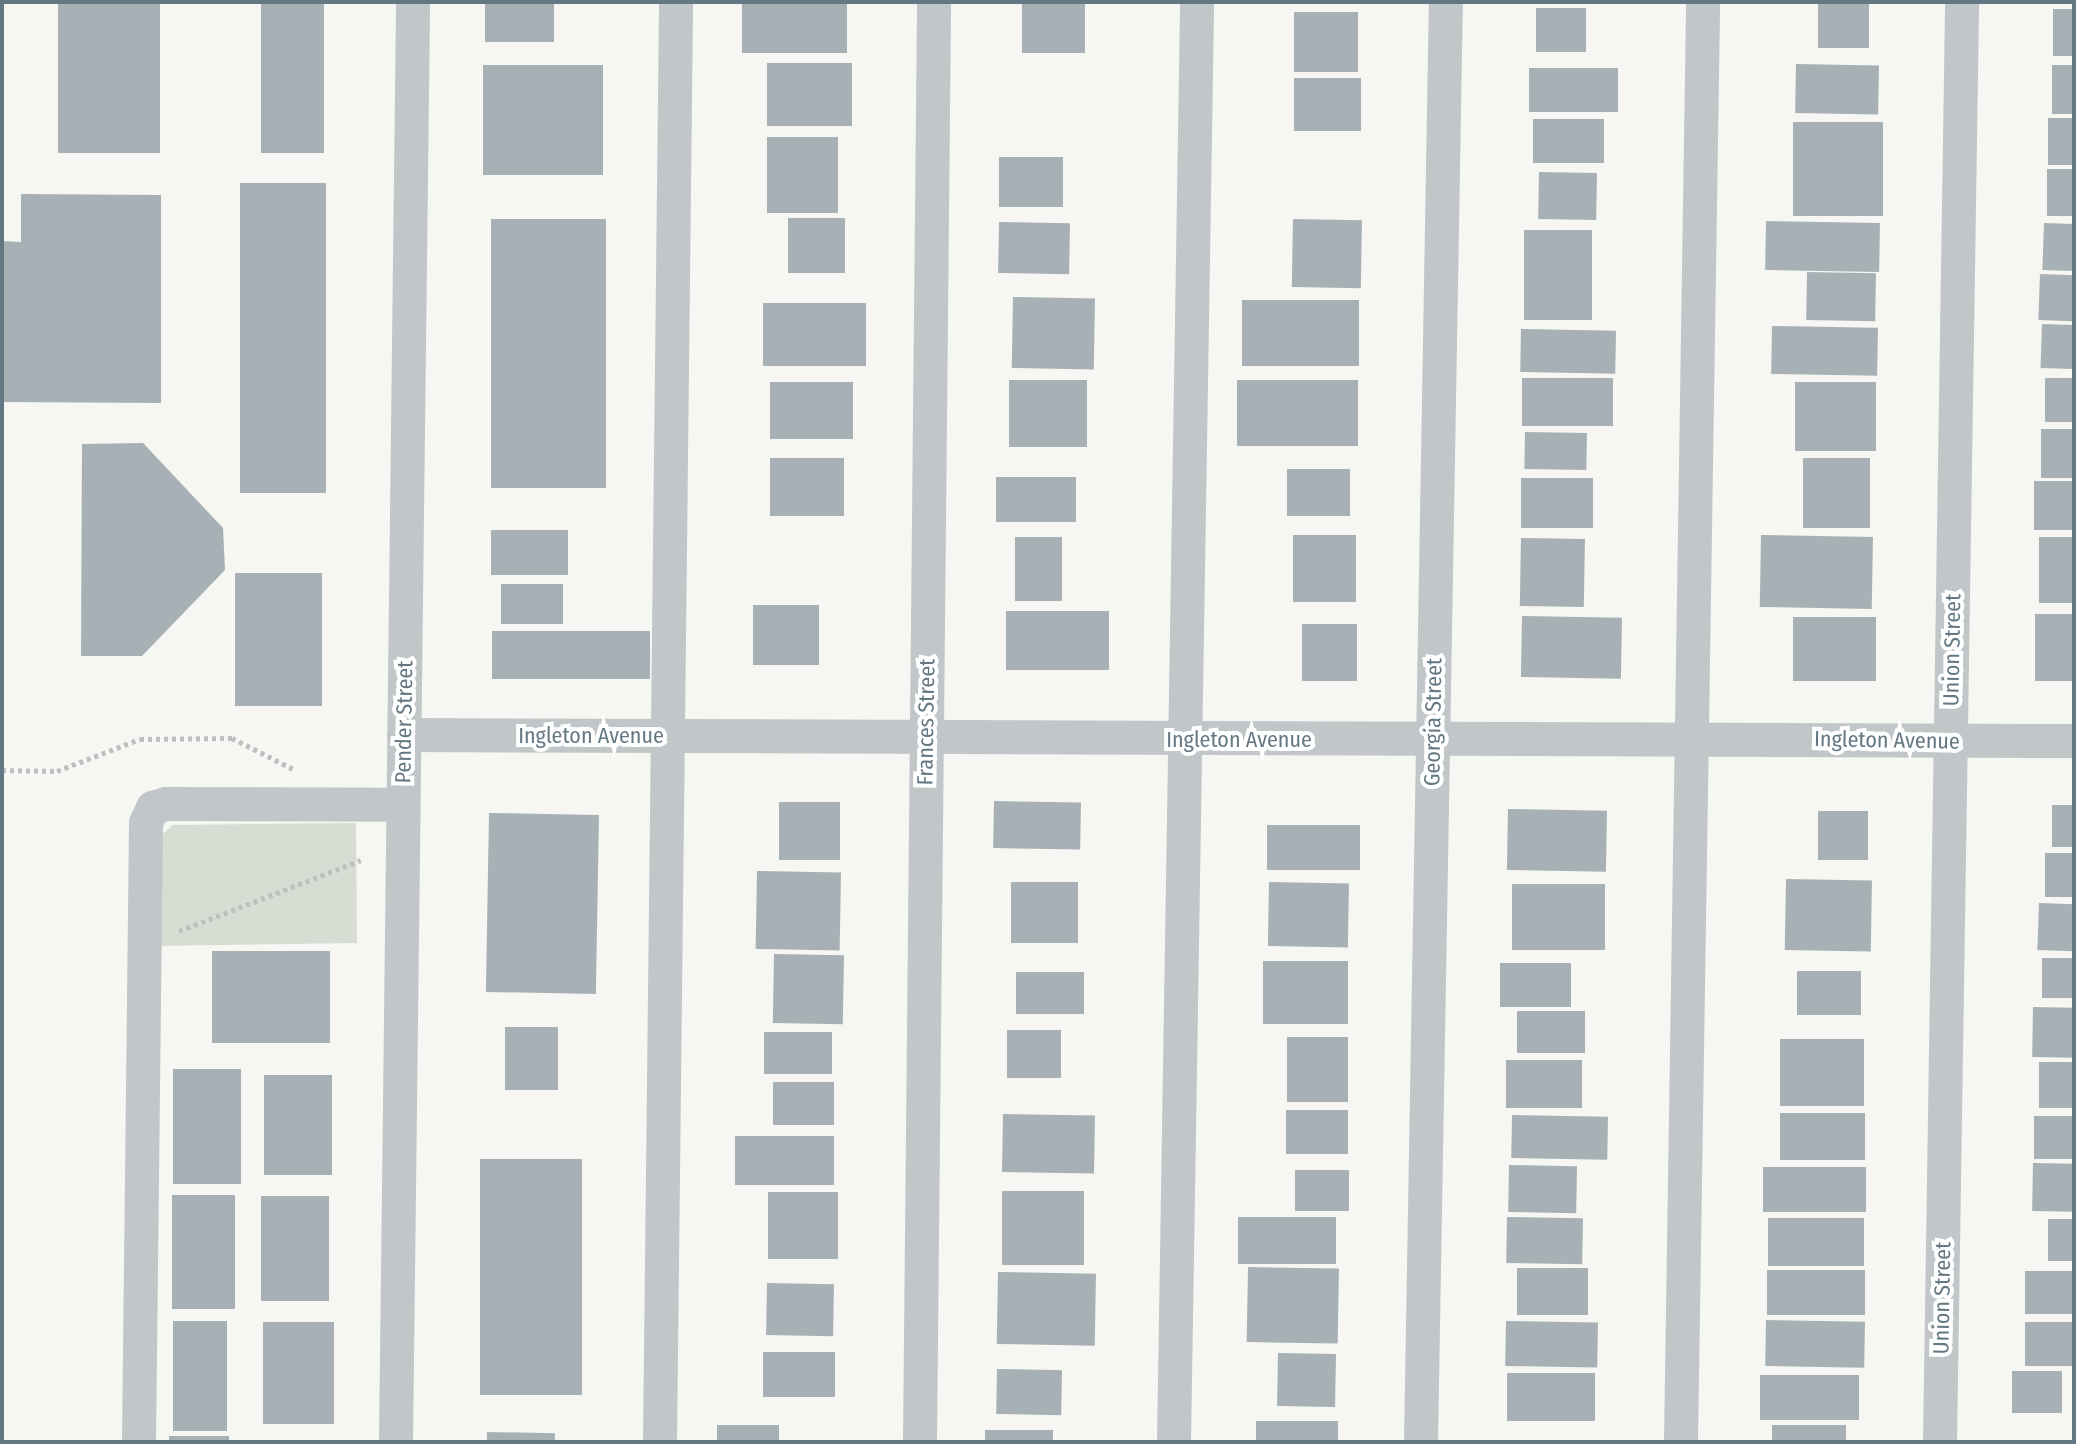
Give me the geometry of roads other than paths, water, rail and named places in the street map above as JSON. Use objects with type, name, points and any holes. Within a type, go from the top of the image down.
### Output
[{"type":"street","name":"Pender Street","points":[[396,1442],[413,2]]},
{"type":"street","points":[[660,1442],[676,2]]},
{"type":"street","name":"Frances Street","points":[[920,1442],[934,2]]},
{"type":"street","points":[[1174,1442],[1197,2]]},
{"type":"street","name":"Georgia Street","points":[[1421,1442],[1446,2]]},
{"type":"street","points":[[1681,1442],[1703,2]]},
{"type":"street","name":"Union Street","points":[[1940,1442],[1962,2]]},
{"type":"street","name":"Ingleton Avenue","points":[[404,735],[1433,742],[1694,737],[2074,741]]},
{"type":"street","points":[[139,1442],[145,944],[153,808],[403,805]]}]
